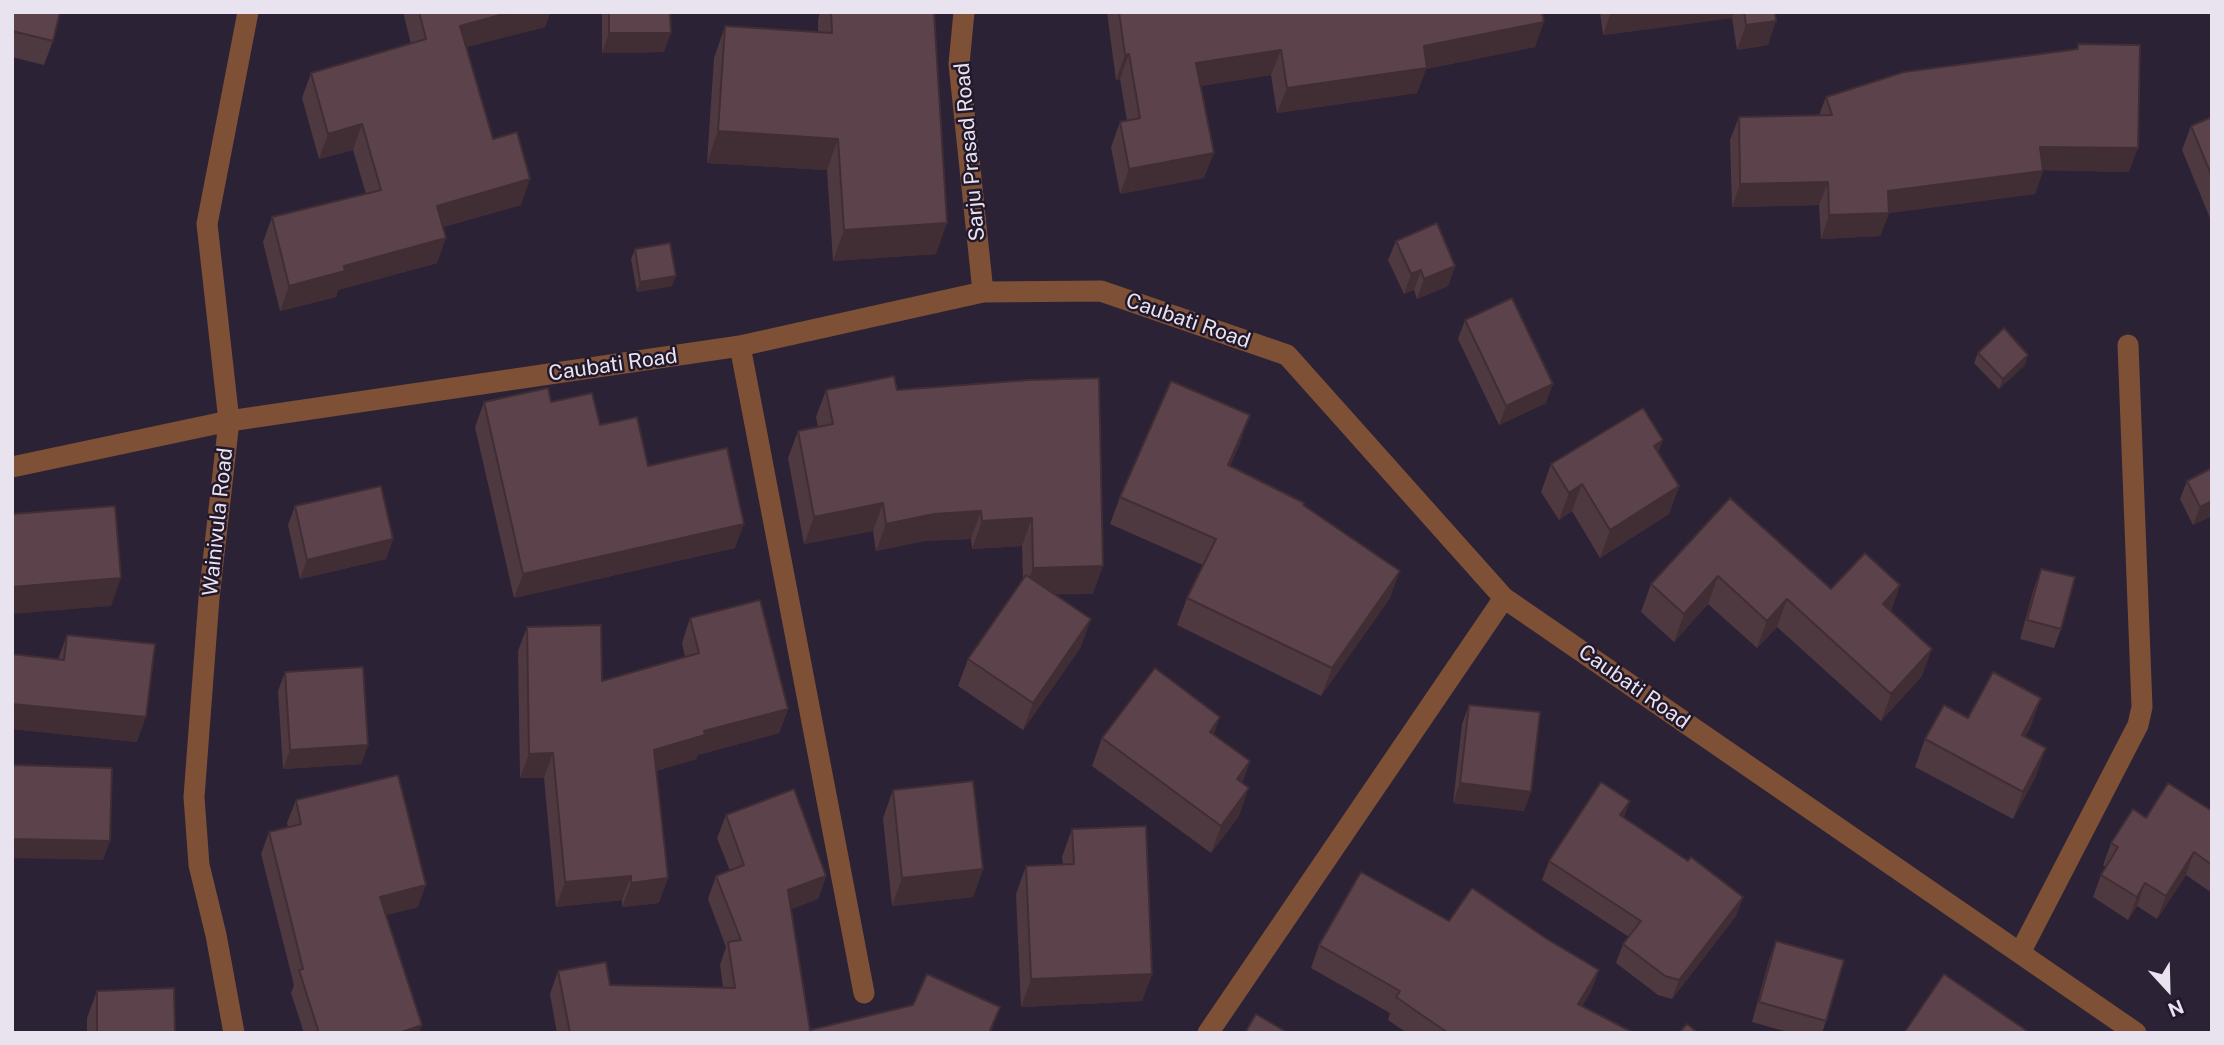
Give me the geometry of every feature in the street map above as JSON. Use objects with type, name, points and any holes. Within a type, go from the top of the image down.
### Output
[{"type":"street","name":"Wainivula Road","points":[[234,1033],[216,935],[199,865],[194,797],[209,598],[229,421],[207,224],[248,12]]},
{"type":"street","name":"Sarju Prasad Road","points":[[964,12],[959,64],[983,292]]},
{"type":"street","name":"Caubati Road","points":[[12,467],[229,421],[740,346],[983,292],[1101,291],[1287,355],[1504,598],[2136,1033]]},
{"type":"street","points":[[2020,953],[2138,725],[2142,707],[2128,345]]},
{"type":"street","points":[[740,346],[864,993]]},
{"type":"street","points":[[1208,1033],[1504,598]]},
{"type":"building","points":[[12,12],[60,12],[53,41],[12,31]]},
{"type":"building","points":[[419,12],[511,12],[460,26],[493,139],[517,132],[530,179],[437,206],[446,238],[344,266],[345,271],[289,286],[272,217],[381,190],[362,124],[328,134],[311,73],[426,39]]},
{"type":"building","points":[[609,12],[670,12],[671,33],[609,33]]},
{"type":"building","points":[[831,12],[934,12],[947,223],[844,230],[838,139],[718,131],[725,26],[832,33]]},
{"type":"building","points":[[1119,12],[1542,12],[1544,22],[1424,46],[1427,68],[1287,88],[1281,50],[1196,63],[1214,153],[1129,169],[1120,122],[1140,118],[1129,54],[1125,55]]},
{"type":"building","points":[[1744,12],[1775,12],[1776,21],[1746,25]]},
{"type":"building","points":[[2078,44],[2140,45],[2138,148],[2040,147],[2043,171],[1888,191],[1889,213],[1829,215],[1828,182],[1740,184],[1739,117],[1832,115],[1826,97],[1904,72],[2078,49]]},
{"type":"building","points":[[2212,117],[2212,177],[2191,126]]},
{"type":"building","points":[[1437,223],[1455,266],[1424,279],[1421,270],[1411,274],[1396,241]]},
{"type":"building","points":[[670,243],[676,276],[640,282],[635,249]]},
{"type":"building","points":[[1512,298],[1553,384],[1506,406],[1465,320]]},
{"type":"building","points":[[2004,328],[2028,355],[2003,379],[1978,353]]},
{"type":"building","points":[[894,376],[897,390],[1029,380],[1099,378],[1103,566],[1033,568],[1032,518],[982,521],[981,511],[934,514],[886,524],[883,503],[814,517],[798,431],[833,424],[826,390]]},
{"type":"building","points":[[1171,381],[1250,415],[1228,465],[1304,503],[1303,505],[1400,571],[1332,668],[1187,598],[1216,539],[1120,497]]},
{"type":"building","points":[[548,388],[551,402],[592,393],[600,425],[637,417],[648,466],[727,448],[744,524],[523,574],[484,402]]},
{"type":"building","points":[[1643,408],[1663,440],[1654,446],[1679,486],[1610,530],[1582,484],[1569,493],[1551,464]]},
{"type":"building","points":[[2212,468],[2212,501],[2200,507],[2187,481]]},
{"type":"building","points":[[381,486],[393,539],[307,560],[295,506]]},
{"type":"building","points":[[1730,498],[1831,589],[1865,553],[1900,585],[1883,604],[1932,649],[1891,694],[1787,599],[1767,621],[1718,576],[1684,614],[1651,584]]},
{"type":"building","points":[[115,506],[121,578],[12,587],[12,514]]},
{"type":"building","points":[[2041,569],[2075,577],[2061,629],[2027,620]]},
{"type":"building","points":[[1026,575],[1091,619],[1033,703],[968,659]]},
{"type":"building","points":[[760,600],[788,709],[704,731],[705,735],[654,750],[668,878],[631,883],[631,876],[565,882],[553,753],[529,754],[527,627],[601,625],[602,681],[699,653],[690,618]]},
{"type":"building","points":[[67,635],[155,644],[146,717],[12,704],[12,654],[64,660]]},
{"type":"building","points":[[363,667],[368,745],[290,750],[285,672]]},
{"type":"building","points":[[1155,668],[1220,717],[1210,732],[1250,761],[1237,779],[1249,788],[1221,826],[1102,738]]},
{"type":"building","points":[[1993,672],[2041,698],[2022,735],[2046,748],[2023,792],[1925,739],[1944,705],[1968,718]]},
{"type":"building","points":[[1469,705],[1540,712],[1531,792],[1460,783]]},
{"type":"building","points":[[12,765],[112,768],[110,841],[12,839]]},
{"type":"building","points":[[398,775],[426,885],[380,897],[422,1025],[399,1033],[319,1033],[299,970],[303,969],[269,832],[301,824],[296,800]]},
{"type":"building","points":[[973,781],[983,869],[902,878],[893,790]]},
{"type":"building","points":[[1601,782],[1630,801],[1620,815],[1688,861],[1691,857],[1743,897],[1679,980],[1665,976],[1623,944],[1641,921],[1549,861]]},
{"type":"building","points":[[2168,783],[2212,811],[2212,865],[2194,852],[2166,896],[2145,883],[2137,897],[2101,875],[2118,847],[2111,843],[2133,809],[2146,818]]},
{"type":"building","points":[[794,789],[826,876],[788,890],[810,1030],[913,1005],[927,974],[1000,1007],[989,1033],[570,1033],[558,971],[606,962],[610,985],[735,988],[728,942],[741,940],[716,876],[744,865],[726,815]]},
{"type":"building","points":[[1146,826],[1152,974],[1031,979],[1026,866],[1074,864],[1072,829]]},
{"type":"building","points":[[1361,872],[1449,921],[1472,888],[1547,939],[1599,970],[1578,1004],[1634,1033],[1448,1033],[1396,997],[1400,991],[1319,945]]},
{"type":"building","points":[[1776,941],[1844,960],[1826,1021],[1759,1002]]},
{"type":"building","points":[[1944,974],[2030,1033],[1904,1033]]},
{"type":"building","points":[[174,988],[175,1033],[97,1033],[97,991]]},
{"type":"building","points":[[1256,1014],[1288,1033],[1245,1033]]},
{"type":"building","points":[[1687,1024],[1698,1033],[1679,1033]]}]
